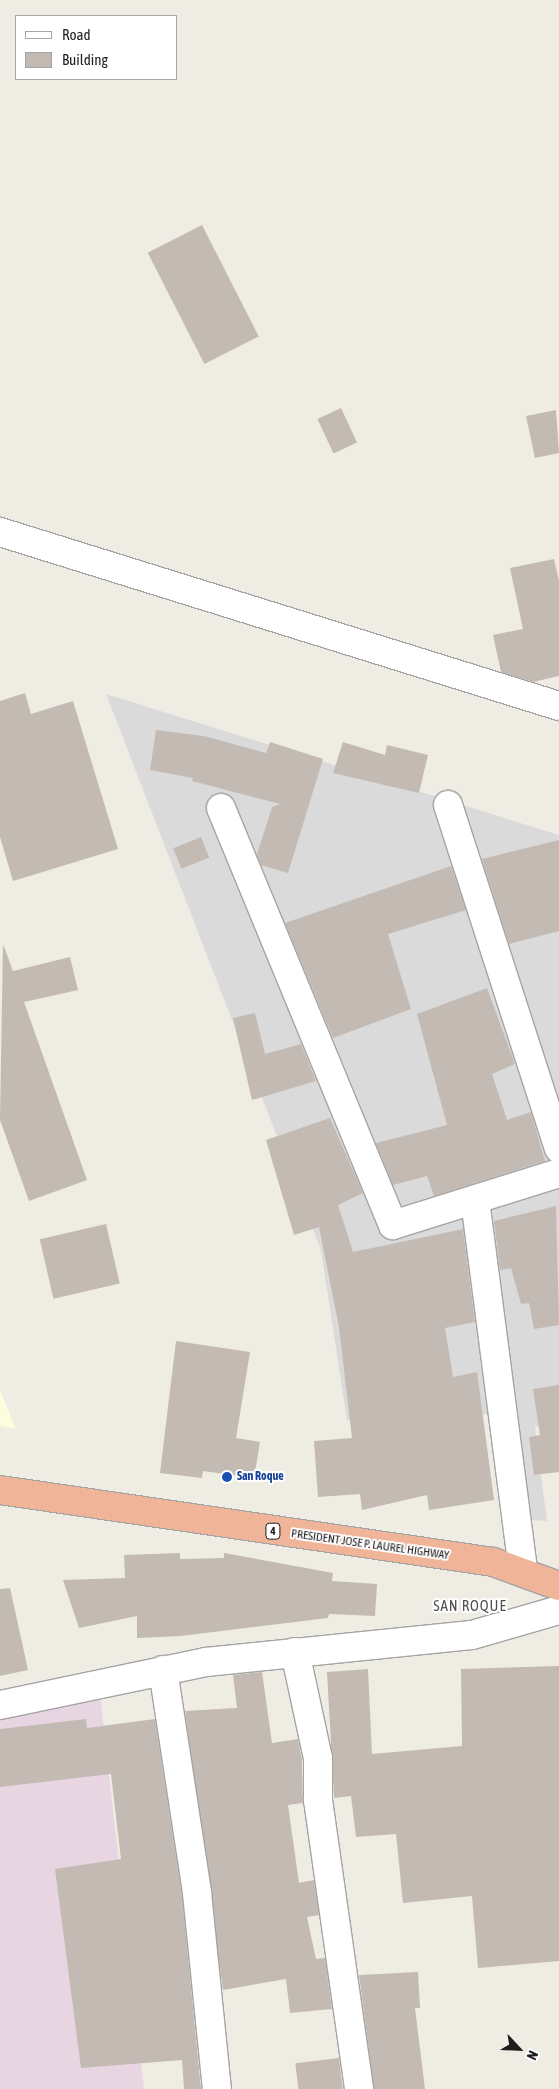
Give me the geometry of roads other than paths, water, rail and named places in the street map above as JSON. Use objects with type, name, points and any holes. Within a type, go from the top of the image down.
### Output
[{"type":"highway","name":"PRESIDENT JOSE P. LAUREL HIGHWAY","points":[[0,1490],[523,1569],[559,1586]]},
{"type":"street","points":[[0,532],[559,706]]},
{"type":"street","points":[[448,805],[559,1149]]},
{"type":"street","points":[[220,808],[392,1225],[559,1174]]},
{"type":"street","points":[[475,1200],[523,1569]]},
{"type":"street","points":[[0,1705],[163,1670],[295,1652],[472,1635],[559,1610]]},
{"type":"street","points":[[295,1652],[318,1758],[318,1800],[359,2089]]},
{"type":"street","points":[[163,1670],[197,1893],[218,2089]]},
{"type":"place","name":"San Roque","points":[[227,1477]]},
{"type":"district","name":"SAN ROQUE","points":[[470,1606]]}]
